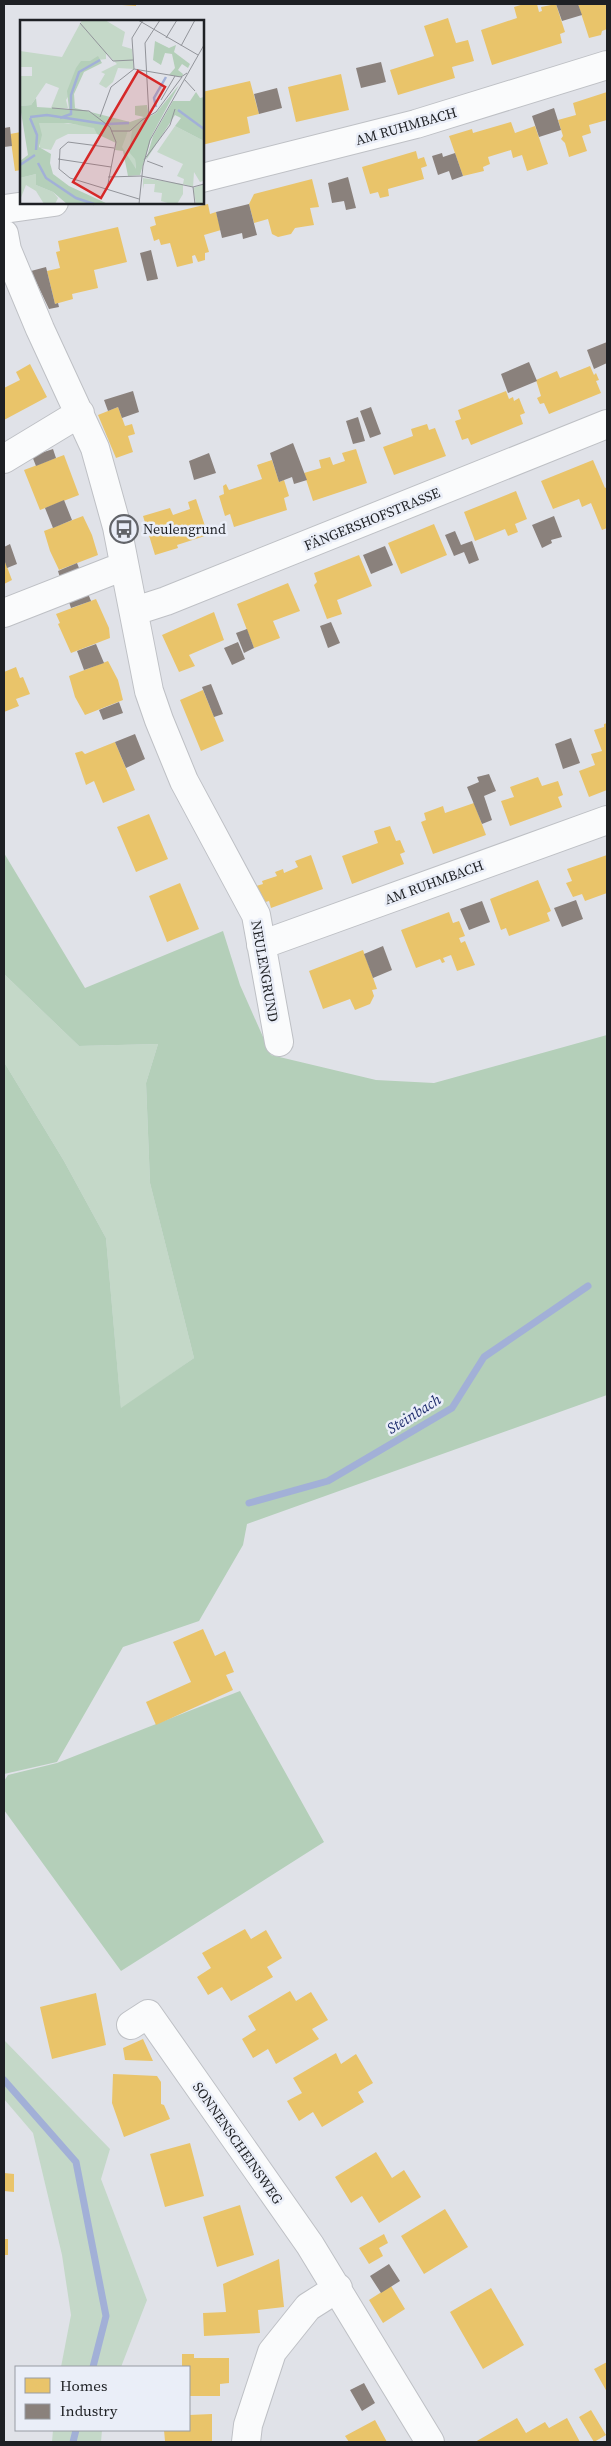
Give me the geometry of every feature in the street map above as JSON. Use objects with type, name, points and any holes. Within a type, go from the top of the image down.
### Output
[{"type":"street","name":"AM RUHMBACH","points":[[204,177],[416,124],[607,65]]},
{"type":"street","points":[[4,210],[42,204]]},
{"type":"street","name":"NEULENGRUND","points":[[4,234],[7,250],[40,330],[95,448],[106,484],[135,611],[150,692],[171,752],[184,782],[256,915],[279,1042]]},
{"type":"street","points":[[4,459],[80,413]]},
{"type":"street","name":"FÄNGERSHOFSTRASSE","points":[[135,611],[184,594],[607,424]]},
{"type":"street","points":[[4,613],[124,566]]},
{"type":"street","name":"AM RUHMBACH","points":[[261,945],[607,820]]},
{"type":"street","name":"SONNENSCHEINSWEG","points":[[131,2025],[148,2014],[338,2288],[430,2442]]},
{"type":"street","points":[[246,2442],[248,2425],[272,2352],[308,2307],[338,2288]]},
{"type":"green space","points":[[4,853],[85,988],[223,931],[240,985],[271,1055],[376,1080],[434,1083],[607,1035],[607,1395],[247,1524],[243,1545],[199,1621],[123,1647],[57,1762],[4,1774],[4,1062],[64,1161],[106,1238],[121,1408],[194,1358],[150,1183],[146,1083],[158,1044],[79,1046],[4,974]]},
{"type":"green space","points":[[4,974],[79,1046],[158,1044],[146,1083],[150,1183],[194,1358],[121,1409],[106,1238],[64,1161],[4,1062]]},
{"type":"green space","points":[[240,1691],[324,1842],[121,1971],[4,1810],[4,1781],[8,1775],[57,1763]]},
{"type":"green space","points":[[4,2040],[110,2149],[101,2179],[147,2300],[121,2366],[61,2366],[71,2315],[62,2255],[33,2133],[4,2099]]},
{"type":"green space","points":[[53,2431],[102,2431],[101,2442],[52,2442]]},
{"type":"building: Homes","points":[[136,4],[136,6],[122,5]]},
{"type":"building: Homes","points":[[524,4],[537,4],[539,12],[542,11],[541,7],[556,4],[565,32],[560,34],[562,43],[492,65],[481,30],[517,18],[514,7]]},
{"type":"building: Homes","points":[[578,4],[607,4],[607,29],[602,31],[601,35],[589,38]]},
{"type":"building: Homes","points":[[448,18],[456,43],[468,40],[474,61],[452,67],[455,78],[398,95],[390,70],[434,56],[424,26]]},
{"type":"building: Homes","points":[[341,74],[349,110],[296,122],[288,87]]},
{"type":"building: Homes","points":[[250,81],[259,114],[247,117],[250,133],[204,144],[204,92]]},
{"type":"building: Homes","points":[[607,92],[607,120],[589,125],[591,133],[582,136],[587,151],[569,157],[565,143],[561,139],[563,136],[558,120],[576,115],[573,103]]},
{"type":"building: Homes","points":[[511,122],[515,133],[535,126],[548,164],[527,171],[522,155],[513,158],[511,150],[488,157],[490,164],[483,167],[484,171],[463,176],[449,136],[472,129],[473,133]]},
{"type":"building: Homes","points":[[20,132],[20,170],[15,171],[10,134]]},
{"type":"building: Homes","points":[[416,151],[418,159],[424,157],[427,166],[421,168],[424,179],[388,189],[389,196],[380,198],[378,192],[370,194],[362,167]]},
{"type":"building: Homes","points":[[312,179],[319,207],[310,208],[314,225],[295,228],[291,234],[278,237],[272,234],[268,219],[254,223],[249,204],[254,194]]},
{"type":"building: Homes","points":[[208,204],[210,214],[216,212],[221,230],[204,235],[209,252],[205,253],[205,260],[198,262],[195,255],[192,256],[193,263],[177,267],[170,243],[161,245],[159,239],[154,241],[150,227],[156,225],[154,217]]},
{"type":"building: Homes","points":[[118,227],[127,262],[94,270],[98,288],[72,294],[73,299],[55,304],[47,271],[60,268],[56,252],[60,251],[58,241]]},
{"type":"building: Homes","points":[[30,364],[47,397],[4,420],[4,388],[20,380],[16,372]]},
{"type":"building: Homes","points":[[590,366],[594,375],[596,373],[599,380],[596,381],[601,393],[549,414],[544,403],[540,404],[537,398],[541,396],[536,380],[557,371],[560,378]]},
{"type":"building: Homes","points":[[506,391],[509,399],[513,397],[514,401],[519,398],[525,413],[520,415],[523,424],[471,445],[468,438],[462,440],[455,421],[461,419],[458,410]]},
{"type":"building: Homes","points":[[118,407],[125,426],[132,424],[135,434],[128,436],[133,452],[116,458],[98,415]]},
{"type":"building: Homes","points":[[427,424],[429,430],[435,428],[446,456],[394,475],[383,447],[413,436],[411,429]]},
{"type":"building: Homes","points":[[356,449],[367,483],[313,501],[304,473],[321,468],[319,460],[330,457],[333,465],[345,461],[342,453]]},
{"type":"building: Homes","points":[[64,455],[79,495],[40,510],[24,470]]},
{"type":"building: Homes","points":[[272,460],[279,482],[284,480],[289,496],[284,498],[287,510],[234,527],[230,514],[225,516],[219,496],[224,494],[223,486],[226,484],[229,490],[262,479],[257,465]]},
{"type":"building: Homes","points":[[593,460],[605,488],[607,487],[607,528],[602,530],[591,503],[582,507],[579,499],[553,509],[541,481]]},
{"type":"building: Homes","points":[[516,491],[527,519],[515,524],[518,532],[508,536],[505,529],[475,541],[464,512]]},
{"type":"building: Homes","points":[[196,499],[208,535],[177,545],[178,548],[155,555],[143,516],[170,508],[173,515],[190,509],[188,502]]},
{"type":"building: Homes","points":[[83,516],[92,535],[98,555],[59,570],[50,551],[44,531]]},
{"type":"building: Homes","points":[[434,524],[447,555],[401,574],[388,543]]},
{"type":"building: Homes","points":[[359,555],[372,586],[337,600],[342,614],[327,619],[314,585],[317,582],[314,573]]},
{"type":"building: Homes","points":[[4,559],[12,580],[4,584]]},
{"type":"building: Homes","points":[[288,583],[300,611],[273,621],[280,638],[254,648],[237,604]]},
{"type":"building: Homes","points":[[96,599],[109,628],[110,638],[71,653],[58,624],[60,623],[56,614]]},
{"type":"building: Homes","points":[[214,612],[224,640],[189,655],[195,666],[179,672],[162,635]]},
{"type":"building: Homes","points":[[108,661],[118,680],[123,700],[85,715],[75,697],[69,676]]},
{"type":"building: Homes","points":[[16,667],[20,678],[23,677],[30,694],[16,699],[19,706],[4,712],[4,672]]},
{"type":"building: Homes","points":[[203,690],[224,741],[201,751],[180,700]]},
{"type":"building: Homes","points":[[607,723],[607,790],[589,797],[579,771],[595,765],[591,754],[602,751],[594,730],[604,727],[604,724]]},
{"type":"building: Homes","points":[[115,742],[135,790],[103,803],[94,781],[86,785],[75,753],[82,751],[85,754]]},
{"type":"building: Homes","points":[[538,777],[542,786],[558,781],[563,795],[558,797],[562,807],[510,826],[501,801],[514,797],[510,787]]},
{"type":"building: Homes","points":[[474,803],[486,835],[433,854],[421,822],[426,820],[424,813],[443,806],[445,813]]},
{"type":"building: Homes","points":[[149,814],[168,859],[136,872],[117,827]]},
{"type":"building: Homes","points":[[390,826],[396,841],[400,840],[405,852],[400,854],[404,864],[352,884],[342,856],[378,843],[374,831]]},
{"type":"building: Homes","points":[[311,855],[323,889],[271,908],[269,901],[262,903],[256,886],[263,884],[262,881],[277,876],[275,872],[283,869],[284,873],[298,867],[295,861]]},
{"type":"building: Homes","points":[[607,855],[607,893],[585,901],[582,894],[573,897],[566,883],[572,881],[567,869]]},
{"type":"building: Homes","points":[[538,880],[551,911],[547,913],[550,921],[509,936],[506,928],[501,930],[490,899]]},
{"type":"building: Homes","points":[[180,883],[199,929],[167,942],[149,896]]},
{"type":"building: Homes","points":[[449,912],[453,923],[459,921],[465,936],[459,938],[461,943],[465,941],[475,965],[457,971],[451,955],[443,958],[445,962],[442,963],[440,959],[416,968],[401,930]]},
{"type":"building: Homes","points":[[363,950],[377,989],[372,990],[374,996],[370,1004],[355,1010],[350,999],[323,1009],[309,971]]},
{"type":"building: Homes","points":[[203,1629],[215,1656],[225,1651],[234,1672],[226,1675],[233,1690],[156,1725],[146,1702],[191,1682],[173,1642]]},
{"type":"building: Homes","points":[[245,1929],[251,1939],[266,1930],[282,1958],[267,1967],[273,1977],[231,2001],[222,1987],[208,1995],[197,1977],[211,1968],[202,1953]]},
{"type":"building: Homes","points":[[290,1991],[296,2001],[311,1992],[328,2020],[312,2029],[319,2039],[276,2064],[268,2049],[253,2058],[242,2039],[256,2030],[248,2016]]},
{"type":"building: Homes","points":[[96,1993],[106,2045],[52,2059],[40,2007]]},
{"type":"building: Homes","points":[[143,2039],[153,2061],[125,2060],[123,2048]]},
{"type":"building: Homes","points":[[336,2053],[341,2064],[356,2054],[373,2083],[358,2092],[364,2102],[322,2127],[313,2112],[299,2121],[287,2101],[302,2093],[293,2078]]},
{"type":"building: Homes","points":[[113,2074],[157,2076],[161,2082],[161,2104],[164,2105],[170,2119],[124,2137],[112,2103]]},
{"type":"building: Homes","points":[[190,2143],[204,2196],[165,2207],[150,2154]]},
{"type":"building: Homes","points":[[376,2152],[392,2178],[404,2170],[421,2197],[379,2223],[362,2196],[351,2203],[335,2177]]},
{"type":"building: Homes","points":[[4,2173],[14,2174],[14,2192],[4,2191]]},
{"type":"building: Homes","points":[[240,2205],[254,2255],[217,2267],[203,2217]]},
{"type":"building: Homes","points":[[445,2209],[468,2247],[424,2274],[401,2236]]},
{"type":"building: Homes","points":[[384,2234],[388,2243],[379,2248],[383,2256],[369,2264],[359,2248]]},
{"type":"building: Homes","points":[[4,2239],[8,2239],[8,2255],[4,2255]]},
{"type":"building: Homes","points":[[279,2259],[284,2307],[258,2310],[260,2333],[204,2336],[203,2313],[226,2312],[223,2284]]},
{"type":"building: Homes","points":[[391,2286],[405,2309],[383,2323],[369,2300]]},
{"type":"building: Homes","points":[[491,2288],[524,2345],[483,2369],[450,2312]]},
{"type":"building: Homes","points":[[182,2354],[194,2354],[194,2358],[229,2358],[229,2383],[220,2384],[220,2396],[190,2396],[190,2366],[182,2366]]},
{"type":"building: Homes","points":[[607,2362],[607,2392],[594,2369]]},
{"type":"building: Homes","points":[[591,2410],[606,2435],[594,2442],[579,2417]]},
{"type":"building: Homes","points":[[212,2414],[212,2442],[165,2441],[164,2431],[190,2431],[190,2415]]},
{"type":"building: Homes","points":[[517,2418],[526,2433],[545,2422],[549,2428],[567,2418],[580,2442],[475,2442]]},
{"type":"building: Homes","points":[[375,2420],[387,2442],[349,2442],[345,2436]]},
{"type":"building: Industry","points":[[556,4],[578,4],[582,15],[562,21]]},
{"type":"building: Industry","points":[[381,62],[386,82],[361,88],[356,68]]},
{"type":"building: Industry","points":[[277,88],[282,108],[259,114],[254,94]]},
{"type":"building: Industry","points":[[554,108],[561,130],[539,137],[532,116]]},
{"type":"building: Industry","points":[[10,127],[12,146],[4,147],[4,128]]},
{"type":"building: Industry","points":[[442,153],[443,157],[455,153],[463,176],[452,180],[449,171],[438,175],[432,156]]},
{"type":"building: Industry","points":[[348,177],[356,208],[346,210],[344,201],[332,203],[328,183]]},
{"type":"building: Industry","points":[[249,204],[257,235],[243,239],[242,233],[222,238],[216,212]]},
{"type":"building: Industry","points":[[151,250],[158,279],[147,281],[140,253]]},
{"type":"building: Industry","points":[[46,267],[55,304],[58,303],[59,307],[49,309],[31,271]]},
{"type":"building: Industry","points":[[607,342],[607,363],[594,369],[587,350]]},
{"type":"building: Industry","points":[[529,362],[537,381],[508,393],[501,374]]},
{"type":"building: Industry","points":[[133,391],[139,412],[122,418],[118,407],[108,411],[104,400]]},
{"type":"building: Industry","points":[[371,407],[381,434],[370,438],[360,411]]},
{"type":"building: Industry","points":[[358,417],[365,441],[353,444],[346,421]]},
{"type":"building: Industry","points":[[293,443],[307,480],[294,484],[292,477],[279,482],[270,453]]},
{"type":"building: Industry","points":[[53,449],[56,458],[36,466],[32,456]]},
{"type":"building: Industry","points":[[209,453],[216,473],[194,480],[189,461]]},
{"type":"building: Industry","points":[[64,500],[72,520],[53,528],[45,508]]},
{"type":"building: Industry","points":[[554,516],[562,537],[551,540],[552,543],[542,548],[532,525]]},
{"type":"building: Industry","points":[[455,531],[461,545],[472,541],[479,560],[469,564],[464,552],[454,556],[445,535]]},
{"type":"building: Industry","points":[[10,544],[17,564],[7,568],[4,559],[4,547]]},
{"type":"building: Industry","points":[[385,546],[393,565],[371,574],[363,555]]},
{"type":"building: Industry","points":[[77,563],[81,573],[61,581],[58,571]]},
{"type":"building: Industry","points":[[87,591],[91,601],[71,608],[68,599]]},
{"type":"building: Industry","points":[[331,622],[340,643],[328,648],[320,626]]},
{"type":"building: Industry","points":[[247,629],[254,648],[244,653],[236,633]]},
{"type":"building: Industry","points":[[238,642],[245,659],[232,665],[224,648]]},
{"type":"building: Industry","points":[[96,644],[104,663],[84,670],[77,651]]},
{"type":"building: Industry","points":[[211,684],[223,714],[214,717],[202,687]]},
{"type":"building: Industry","points":[[119,702],[123,713],[103,720],[99,710]]},
{"type":"building: Industry","points":[[135,734],[145,759],[126,768],[115,742]]},
{"type":"building: Industry","points":[[571,738],[580,763],[563,769],[555,744]]},
{"type":"building: Industry","points":[[489,774],[496,791],[484,796],[492,820],[482,824],[467,787],[479,782],[477,777]]},
{"type":"building: Industry","points":[[576,900],[583,919],[562,927],[554,908]]},
{"type":"building: Industry","points":[[482,901],[490,922],[469,930],[460,909]]},
{"type":"building: Industry","points":[[383,946],[392,970],[373,978],[364,954]]},
{"type":"building: Industry","points":[[389,2264],[400,2281],[381,2293],[370,2276]]},
{"type":"building: Industry","points":[[364,2383],[375,2403],[362,2411],[350,2390]]},
{"type":"waterway","name":"Steinbach","points":[[249,1503],[328,1481],[452,1408],[484,1357],[588,1286]]},
{"type":"waterway","points":[[4,2080],[76,2162],[106,2316],[93,2366]]},
{"type":"waterway","points":[[73,2442],[76,2431]]},
{"type":"place","name":"Neulengrund","points":[[124,529]]}]
